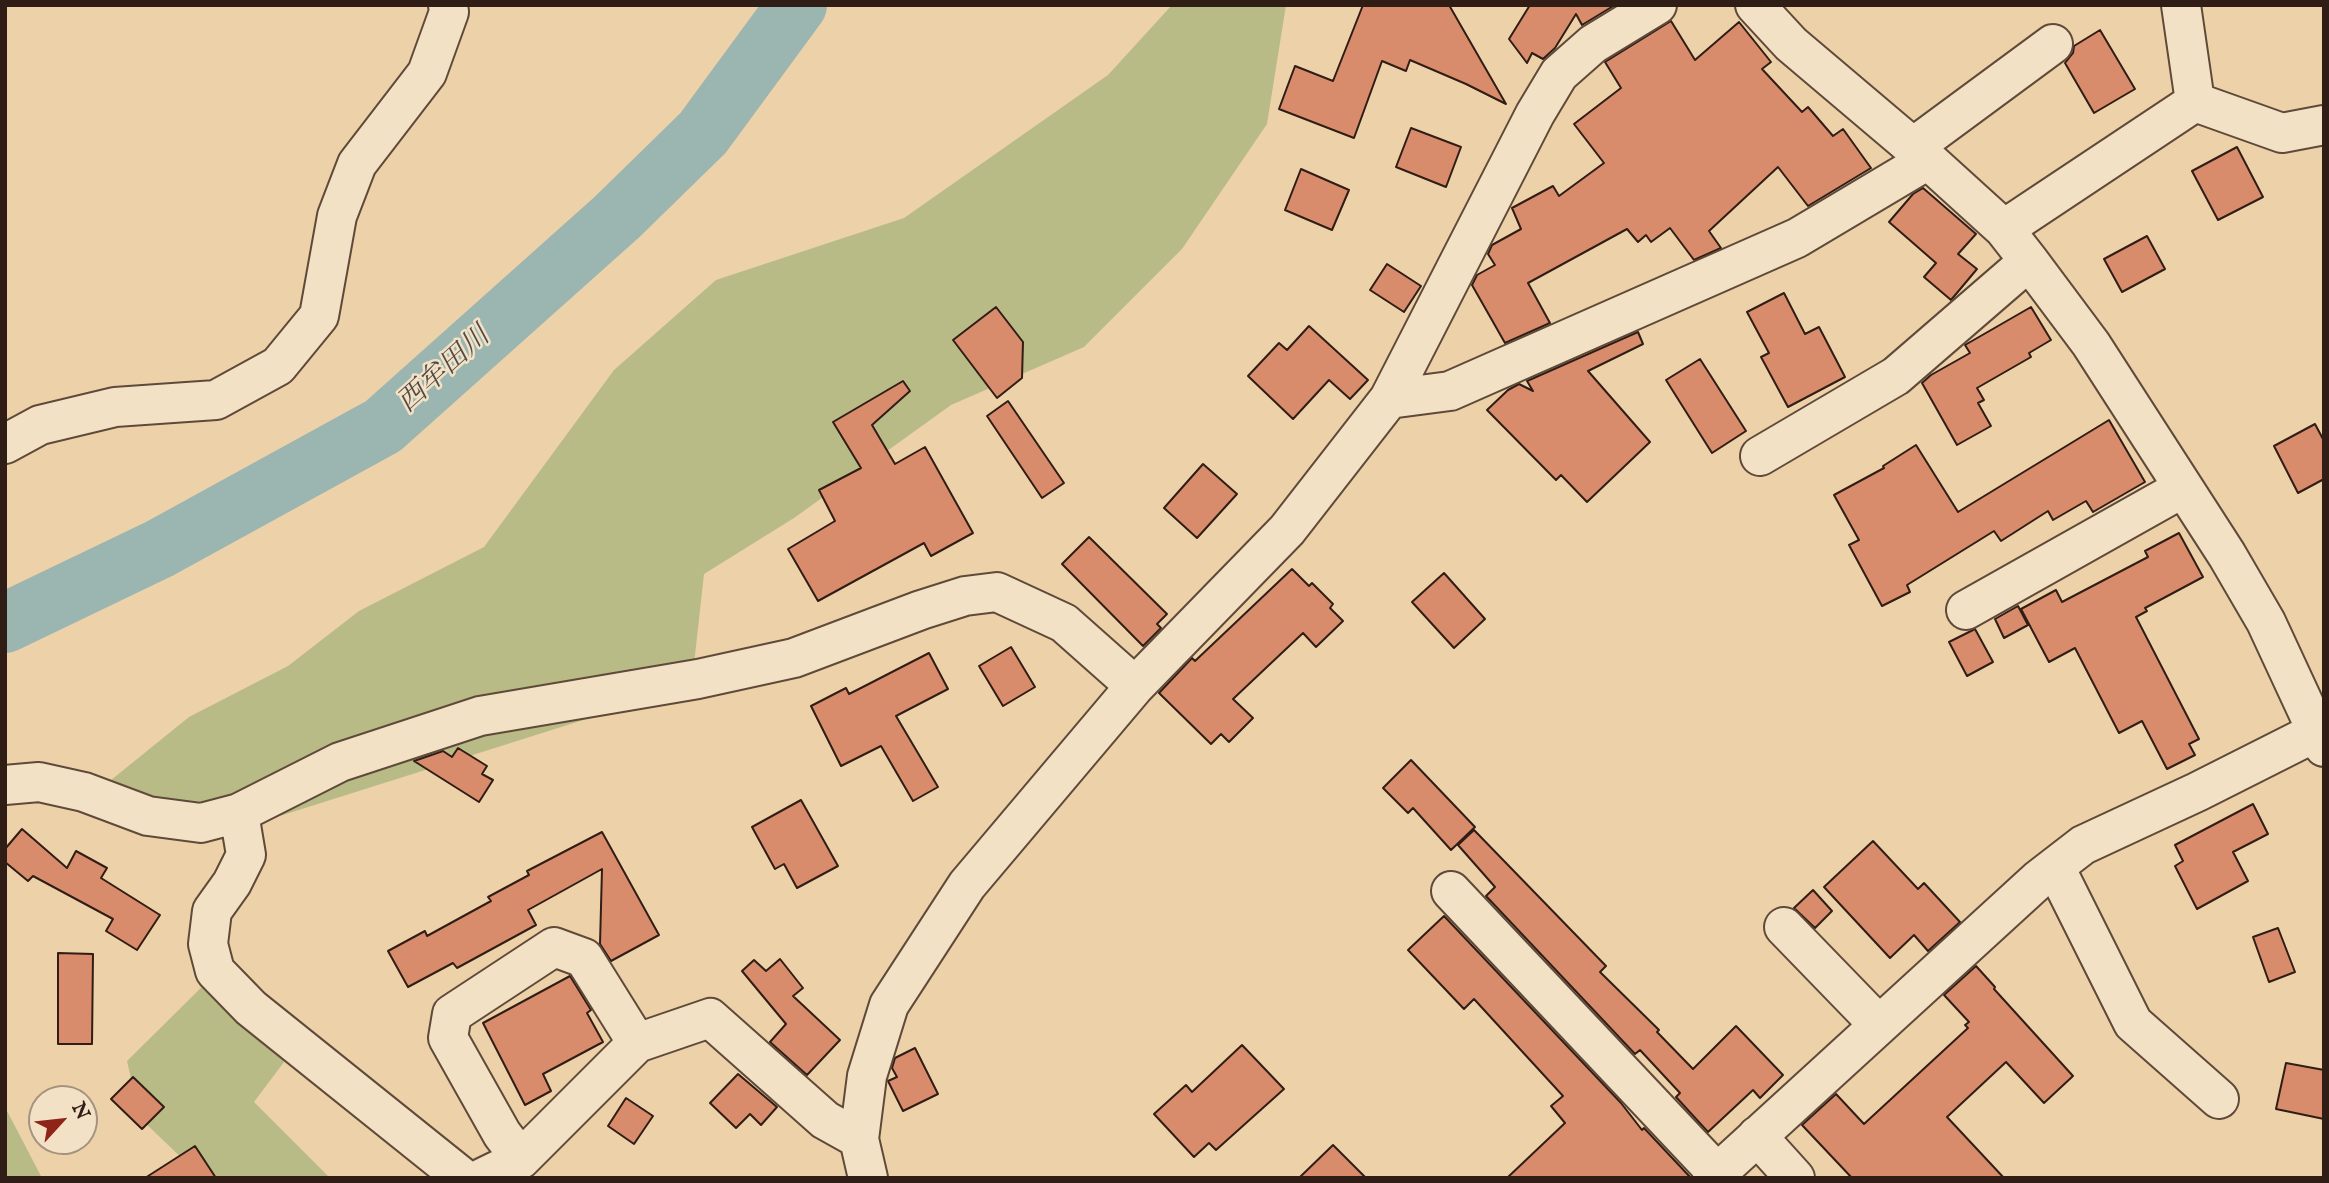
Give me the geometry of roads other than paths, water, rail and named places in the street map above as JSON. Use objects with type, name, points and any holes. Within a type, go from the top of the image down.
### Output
[{"type":"street","points":[[5,444],[40,425],[115,407],[216,400],[278,366],[319,316],[337,216],[357,164],[427,73],[449,12],[448,5]]},
{"type":"street","points":[[868,1178],[859,1139],[867,1076],[889,1005],[967,884],[1135,686],[1287,530],[1389,399],[1535,114],[1559,74],[1593,44],[1657,5]]},
{"type":"street","points":[[1451,891],[1714,1176],[2055,867],[2083,845],[2320,739],[2266,622],[2091,344],[2029,261],[2004,229],[1791,44],[1755,5]]},
{"type":"street","points":[[2181,5],[2195,102]]},
{"type":"street","points":[[1389,399],[1450,391],[1797,238],[1920,155],[2053,44]]},
{"type":"street","points":[[2004,229],[2195,102]]},
{"type":"street","points":[[2195,102],[2282,132],[2324,125]]},
{"type":"street","points":[[1760,456],[1896,376],[2029,261]]},
{"type":"street","points":[[1966,610],[2183,488]]},
{"type":"street","points":[[5,785],[39,782],[84,792],[148,816],[201,823],[239,813],[340,762],[480,716],[698,679],[794,658],[921,610],[975,595],[997,592],[1064,622],[1135,686]]},
{"type":"street","points":[[239,813],[246,855],[232,883],[212,911],[208,944],[215,971],[251,1008],[463,1178]]},
{"type":"street","points":[[2055,867],[2133,1023],[2219,1099]]},
{"type":"street","points":[[1784,927],[1880,1025]]},
{"type":"street","points":[[521,1159],[502,1134],[448,1038],[452,1014],[554,947],[584,958],[637,1043]]},
{"type":"street","points":[[482,1178],[521,1159],[637,1043],[710,1018],[825,1120],[859,1139]]},
{"type":"street","points":[[1757,1136],[1795,1178]]},
{"type":"waterway","name":"西牟田川","points":[[5,623],[159,549],[383,426],[617,217],[703,133],[797,5]]}]
